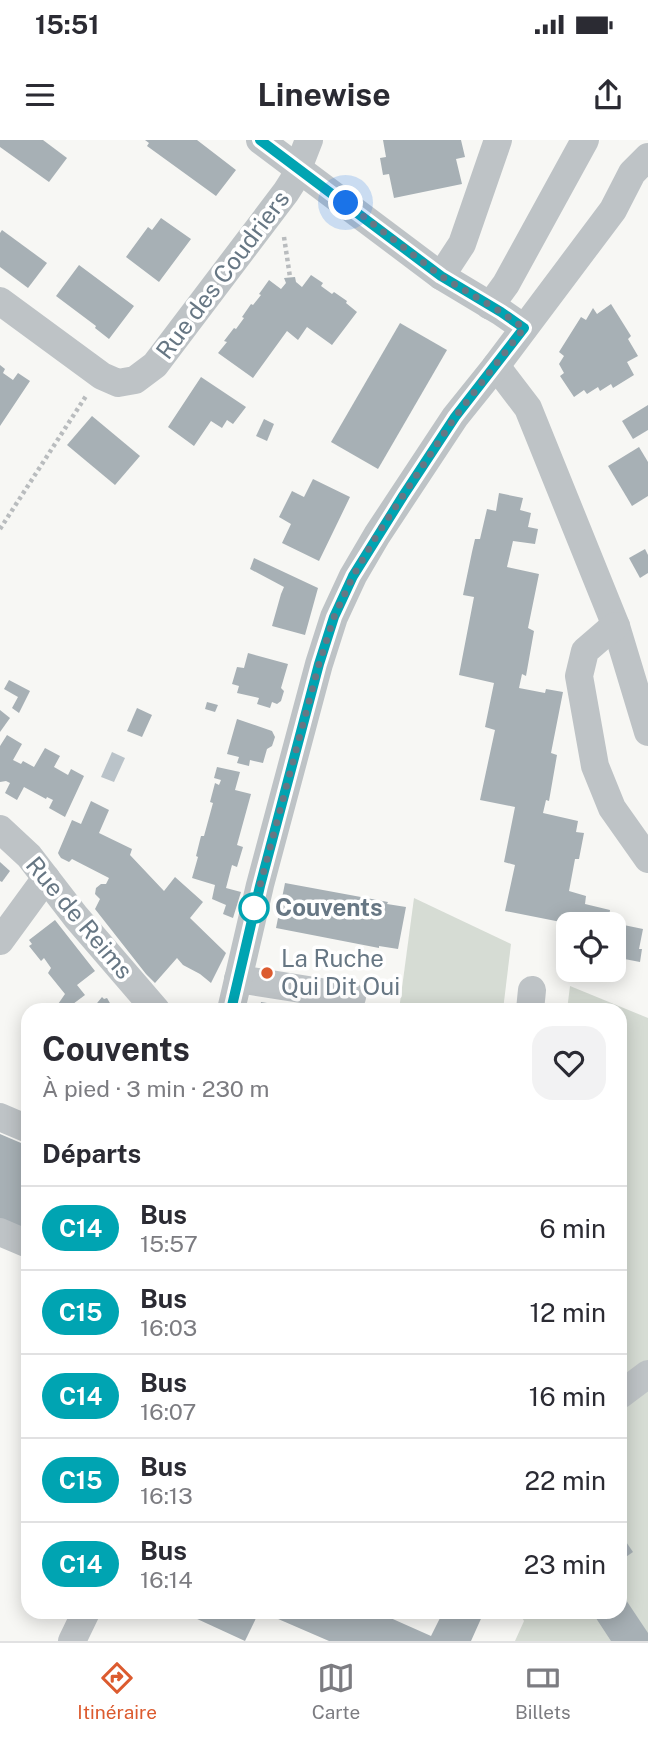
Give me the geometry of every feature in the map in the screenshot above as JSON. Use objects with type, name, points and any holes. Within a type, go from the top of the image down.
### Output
[{"type":"street","points":[[260,140],[441,276],[524,328]]},
{"type":"street","name":"Rue des Coudriers","points":[[0,301],[102,376],[118,383],[135,380],[155,365],[286,192],[309,140]]},
{"type":"street","points":[[441,276],[462,244],[498,140]]},
{"type":"street","points":[[490,306],[512,274],[585,140]]},
{"type":"street","points":[[233,1003],[263,874],[319,664],[334,617],[353,576],[455,417],[613,210],[632,173],[648,156]]},
{"type":"street","points":[[496,366],[528,408],[616,626],[645,724]]},
{"type":"street","points":[[616,626],[585,651],[579,676],[594,766],[612,808],[648,859]]},
{"type":"street","name":"Rue de Reims","points":[[0,829],[29,856],[76,917],[150,1003]]},
{"type":"street","points":[[0,941],[46,878]]},
{"type":"street","points":[[238,979],[352,996]]},
{"type":"street","points":[[0,1117],[21,1126]]},
{"type":"street","points":[[0,1232],[21,1241]]},
{"type":"street","points":[[627,1390],[648,1374]]},
{"type":"street","points":[[74,1641],[83,1619]]},
{"type":"path","points":[[0,529],[90,390],[102,376]]},
{"type":"shaded area","points":[[112,752],[125,758],[114,782],[101,777]]},
{"type":"shaded area","points":[[414,898],[511,944],[504,1003],[400,1003]]},
{"type":"shaded area","points":[[570,986],[611,1003],[568,1003]]},
{"type":"shaded area","points":[[627,1009],[648,1018],[648,1641],[515,1641],[523,1619],[627,1619]]},
{"type":"building","points":[[0,140],[43,140],[67,158],[49,182],[0,147]]},
{"type":"building","points":[[145,140],[197,140],[236,170],[216,196],[147,146],[149,143]]},
{"type":"building","points":[[383,140],[461,140],[465,157],[456,159],[462,184],[394,198],[389,174],[383,175],[380,158],[386,157]]},
{"type":"building","points":[[161,218],[191,239],[159,282],[126,257],[148,227],[152,230]]},
{"type":"building","points":[[2,230],[47,263],[28,288],[0,267]]},
{"type":"building","points":[[79,265],[134,306],[109,339],[56,296]]},
{"type":"building","points":[[311,275],[323,283],[321,286],[332,294],[334,292],[347,301],[357,312],[332,345],[307,327],[298,340],[287,331],[253,378],[218,353],[269,280],[281,289],[286,283],[284,278],[295,277],[302,287]]},
{"type":"building","points":[[611,304],[631,336],[628,339],[638,356],[627,362],[634,375],[613,388],[611,384],[600,391],[598,387],[587,394],[584,390],[574,397],[560,376],[564,373],[559,364],[564,356],[559,352],[581,317],[586,320],[593,308],[597,314]]},
{"type":"building","points":[[400,323],[447,350],[378,469],[331,442]]},
{"type":"building","points":[[0,365],[5,369],[3,373],[13,380],[18,373],[30,381],[0,426]]},
{"type":"building","points":[[201,377],[246,407],[233,424],[227,420],[222,428],[211,421],[194,446],[168,427]]},
{"type":"building","points":[[648,405],[648,430],[633,439],[622,421]]},
{"type":"building","points":[[92,416],[140,456],[115,485],[67,445]]},
{"type":"building","points":[[264,419],[274,424],[267,441],[256,436]]},
{"type":"building","points":[[639,447],[648,462],[648,496],[632,506],[608,466]]},
{"type":"building","points":[[313,479],[350,497],[319,561],[282,543],[291,524],[279,517],[292,491],[304,497]]},
{"type":"building","points":[[499,493],[523,498],[520,510],[531,513],[528,527],[538,529],[535,544],[513,541],[507,567],[539,574],[528,628],[534,631],[526,676],[522,674],[519,688],[545,693],[546,689],[563,692],[551,753],[557,755],[549,801],[546,800],[543,813],[578,821],[576,832],[584,833],[579,859],[575,859],[569,891],[586,896],[585,904],[610,912],[556,912],[556,921],[505,911],[515,865],[504,862],[515,807],[480,800],[495,730],[485,727],[494,683],[459,675],[474,597],[463,595],[472,552],[475,539],[480,539],[487,509],[496,511]]},
{"type":"building","points":[[645,549],[648,555],[648,573],[640,578],[629,558]]},
{"type":"building","points":[[254,558],[318,588],[305,635],[272,626],[284,587],[250,569]]},
{"type":"building","points":[[248,653],[288,664],[281,688],[284,691],[281,701],[277,704],[272,702],[270,708],[257,704],[259,698],[237,693],[239,686],[232,684],[237,667],[244,668]]},
{"type":"building","points":[[9,680],[30,691],[19,713],[12,708],[18,697],[4,689]]},
{"type":"building","points":[[207,702],[218,705],[215,712],[205,709]]},
{"type":"building","points":[[137,708],[152,715],[142,737],[127,731]]},
{"type":"building","points":[[0,710],[10,718],[0,732]]},
{"type":"building","points":[[237,719],[272,731],[275,737],[272,746],[267,749],[263,763],[250,760],[249,766],[237,763],[239,757],[227,754]]},
{"type":"building","points":[[7,735],[22,744],[13,760],[21,764],[23,761],[34,767],[45,748],[60,756],[54,767],[68,775],[71,769],[84,776],[65,817],[49,808],[53,800],[24,787],[17,800],[5,793],[10,783],[0,782],[0,746]]},
{"type":"building","points":[[217,767],[240,772],[235,790],[251,794],[237,845],[243,847],[237,867],[232,865],[226,888],[241,892],[233,918],[223,914],[226,905],[212,899],[215,885],[192,878],[201,836],[204,836],[213,803],[210,802],[215,783],[219,785],[221,780],[214,778]]},
{"type":"building","points":[[91,801],[109,810],[99,833],[132,849],[130,855],[164,891],[175,877],[203,902],[190,918],[226,953],[211,983],[177,958],[155,983],[95,909],[100,899],[95,894],[96,888],[106,884],[109,878],[72,859],[69,862],[59,855],[72,820],[81,824]]},
{"type":"building","points":[[0,862],[10,871],[2,882],[0,881]]},
{"type":"building","points":[[285,883],[406,907],[398,949],[379,948],[276,928]]},
{"type":"building","points":[[55,920],[95,971],[77,985],[85,995],[74,1003],[59,1003],[65,994],[48,973],[51,968],[44,958],[41,961],[29,946],[32,944],[29,940]]},
{"type":"building","points":[[626,925],[643,929],[639,949],[642,949],[640,962],[626,959]]},
{"type":"building","points":[[102,997],[107,998],[110,1003],[97,1003]]},
{"type":"building","points":[[0,1134],[21,1143],[21,1234],[0,1225]]},
{"type":"building","points":[[627,1543],[633,1552],[627,1556]]},
{"type":"building","points":[[627,1602],[648,1633],[648,1641],[611,1641],[597,1619],[627,1619]]},
{"type":"building","points":[[197,1619],[256,1619],[245,1641]]},
{"type":"building","points":[[278,1619],[393,1619],[431,1636],[440,1619],[481,1619],[471,1641],[329,1641]]},
{"type":"bus line","name":"C14","points":[[233,1003],[260,886],[334,617],[353,576],[377,535],[455,417],[524,328],[441,276],[260,140]]},
{"type":"place","name":"Couvents","points":[[254,908]]},
{"type":"place","name":"La Ruche Qui Dit Oui","points":[[267,973]]},
{"type":"route","points":[[254,908],[319,664],[334,617],[353,576],[455,417],[524,328],[441,276],[346,203]]}]
